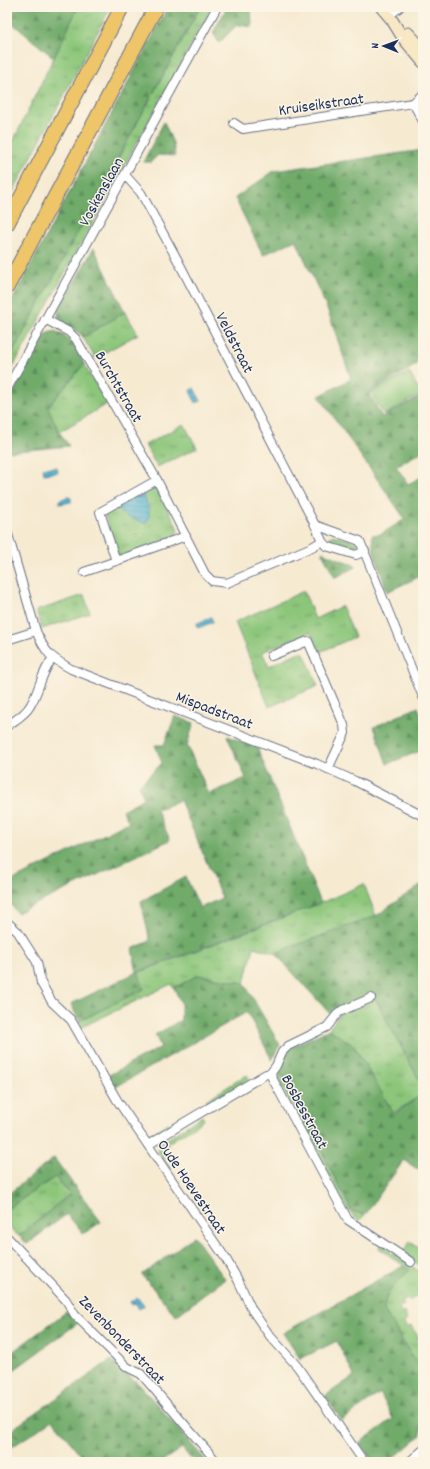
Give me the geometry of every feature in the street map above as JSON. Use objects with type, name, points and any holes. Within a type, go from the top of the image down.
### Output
[{"type":"highway","points":[[7,224],[122,7]]},
{"type":"highway","points":[[7,287],[156,7]]},
{"type":"main road","points":[[381,7],[403,38],[423,62]]},
{"type":"main road","points":[[390,18],[408,33],[423,50]]},
{"type":"street","name":"Voskenslaan","points":[[7,389],[217,7]]},
{"type":"street","points":[[390,18],[400,7]]},
{"type":"street","points":[[423,94],[413,103],[423,121]]},
{"type":"street","name":"Kruiseikstraat","points":[[234,123],[243,129],[413,103]]},
{"type":"street","name":"Veldstraat","points":[[125,175],[141,193],[177,259],[322,541]]},
{"type":"street","name":"Burchtstraat","points":[[45,319],[69,332],[76,338],[157,480],[205,574],[212,581],[227,583],[312,547],[322,541]]},
{"type":"street","points":[[116,561],[100,512],[157,480]]},
{"type":"street","points":[[315,525],[360,542],[423,697]]},
{"type":"street","points":[[7,531],[36,631],[7,640]]},
{"type":"street","points":[[84,572],[186,536]]},
{"type":"street","points":[[322,541],[326,546],[356,555],[364,551]]},
{"type":"street","name":"Mispadstraat","points":[[36,631],[42,645],[52,658],[71,669],[328,768],[423,816]]},
{"type":"street","points":[[271,656],[308,641],[344,725],[345,733],[328,768]]},
{"type":"street","points":[[7,726],[23,715],[30,706],[45,668],[52,658]]},
{"type":"street","name":"Oude Hoevestraat","points":[[7,922],[18,932],[37,962],[41,983],[52,1002],[71,1020],[118,1100],[226,1259],[252,1310],[270,1336],[297,1366],[364,1462]]},
{"type":"street","points":[[270,1074],[276,1066],[282,1052],[288,1046],[327,1027],[339,1012],[371,998]]},
{"type":"street","name":"Bosbesstraat","points":[[148,1145],[266,1074],[270,1074],[348,1220],[411,1262]]},
{"type":"street","name":"Zevenbonderstraat","points":[[7,1237],[66,1300],[75,1315],[126,1367],[140,1374],[216,1462]]},
{"type":"street","points":[[408,1462],[423,1450]]},
{"type":"green space","points":[[16,7],[78,7],[54,58],[7,19]]},
{"type":"green space","points":[[78,7],[111,7],[7,203],[7,154]]},
{"type":"green space","points":[[168,7],[200,7],[7,363],[7,310]]},
{"type":"green space","points":[[200,7],[212,7],[7,378],[7,363]]},
{"type":"green space","points":[[227,7],[251,7],[252,27],[237,25],[219,43],[213,33]]},
{"type":"green space","points":[[164,122],[173,143],[175,156],[158,155],[151,162],[143,162]]},
{"type":"green space","points":[[423,150],[423,343],[420,344],[416,365],[369,393],[382,417],[423,395],[423,451],[396,466],[408,484],[423,476],[423,575],[387,592],[374,552],[372,535],[381,534],[405,519],[319,396],[351,379],[328,311],[296,240],[263,255],[235,198],[274,171]]},
{"type":"green space","points":[[94,248],[125,312],[83,337],[58,317],[58,310]]},
{"type":"green space","points":[[125,312],[138,334],[95,358],[83,337]]},
{"type":"green space","points":[[55,331],[66,337],[73,344],[84,364],[48,407],[59,432],[69,446],[7,452],[7,404],[45,334]]},
{"type":"green space","points":[[84,364],[107,404],[59,432],[48,407]]},
{"type":"green space","points":[[409,372],[421,394],[384,415],[371,393]]},
{"type":"green space","points":[[184,424],[197,448],[157,467],[145,445]]},
{"type":"green space","points":[[151,487],[158,489],[178,529],[176,535],[170,539],[122,556],[118,555],[105,516],[107,512]]},
{"type":"green space","points":[[333,535],[357,543],[359,547],[358,550],[353,552],[330,542],[330,537]]},
{"type":"green space","points":[[322,552],[357,566],[335,578]]},
{"type":"green space","points":[[304,591],[315,619],[342,606],[355,637],[320,652],[310,632],[262,652],[269,666],[299,652],[304,653],[318,686],[269,707],[235,622]]},
{"type":"green space","points":[[84,595],[90,613],[42,629],[36,611]]},
{"type":"green space","points":[[418,707],[423,720],[423,750],[387,764],[374,727]]},
{"type":"green space","points":[[175,716],[194,723],[187,745],[209,794],[246,778],[227,736],[257,747],[321,903],[138,972],[144,989],[79,1021],[71,1004],[137,972],[132,949],[150,941],[141,901],[186,877],[200,908],[222,898],[180,800],[157,810],[170,840],[17,913],[7,898],[7,883],[129,822],[122,810],[144,798],[139,785],[162,763],[155,745],[164,745]]},
{"type":"green space","points":[[423,883],[423,1087],[373,995],[330,1014],[275,953],[376,916]]},
{"type":"green space","points":[[364,884],[376,916],[275,953],[254,947],[244,983],[198,975],[174,988],[171,984],[82,1027],[79,1021],[144,989],[138,973],[321,903]]},
{"type":"green space","points":[[198,975],[244,983],[280,1045],[272,1060],[247,1012],[114,1088],[109,1075],[161,1047],[155,1035],[181,1020],[181,1003],[174,988]]},
{"type":"green space","points":[[375,998],[423,1087],[423,1094],[393,1113],[354,1046],[329,1029],[340,1014]]},
{"type":"green space","points":[[329,1029],[354,1046],[394,1114],[423,1094],[423,1173],[404,1160],[365,1215],[352,1211],[280,1072],[280,1064],[288,1049]]},
{"type":"green space","points":[[279,1067],[280,1072],[352,1211],[365,1215],[359,1221],[349,1212],[278,1080]]},
{"type":"green space","points":[[247,1075],[250,1080],[209,1105],[206,1100]]},
{"type":"green space","points":[[202,1116],[204,1120],[168,1143],[164,1160],[171,1169],[169,1169],[158,1152],[160,1144]]},
{"type":"green space","points":[[169,1123],[171,1128],[157,1136],[146,1136],[143,1132],[151,1134]]},
{"type":"green space","points":[[54,1158],[101,1222],[83,1234],[67,1214],[27,1244],[19,1236],[70,1194],[55,1177],[7,1209],[7,1195]]},
{"type":"green space","points":[[55,1177],[70,1194],[19,1236],[7,1226],[7,1209]]},
{"type":"green space","points":[[194,1236],[225,1279],[176,1316],[142,1275]]},
{"type":"green space","points":[[410,1242],[423,1250],[423,1268],[402,1252]]},
{"type":"green space","points":[[381,1245],[423,1274],[423,1291],[422,1289],[417,1291],[419,1294],[409,1301],[407,1299],[402,1302],[404,1305],[399,1307],[401,1312],[404,1312],[407,1320],[404,1323],[407,1328],[411,1326],[419,1338],[416,1341],[419,1345],[423,1344],[423,1393],[422,1373],[384,1310],[386,1298],[392,1288],[410,1270],[379,1248]]},
{"type":"green space","points":[[403,1266],[410,1270],[392,1288],[386,1298],[384,1310],[422,1373],[423,1399],[421,1435],[389,1462],[373,1462],[359,1443],[393,1419],[380,1393],[342,1421],[325,1396],[354,1376],[337,1341],[300,1359],[283,1333]]},
{"type":"green space","points":[[66,1312],[78,1323],[7,1375],[7,1356]]},
{"type":"green space","points":[[111,1360],[142,1387],[207,1462],[193,1462],[182,1448],[161,1462],[86,1462],[53,1420],[7,1450],[7,1433]]},
{"type":"water","points":[[194,388],[201,401],[196,403],[190,391]]},
{"type":"water","points":[[57,467],[58,472],[44,474],[43,468]]},
{"type":"water","points":[[143,494],[149,511],[147,522],[144,523],[126,516],[117,508]]},
{"type":"water","points":[[68,497],[71,498],[71,502],[60,504],[59,500]]},
{"type":"water","points":[[211,617],[213,622],[198,628],[196,624]]},
{"type":"water","points":[[137,1297],[144,1306],[139,1309],[136,1304],[132,1305],[130,1302]]}]
